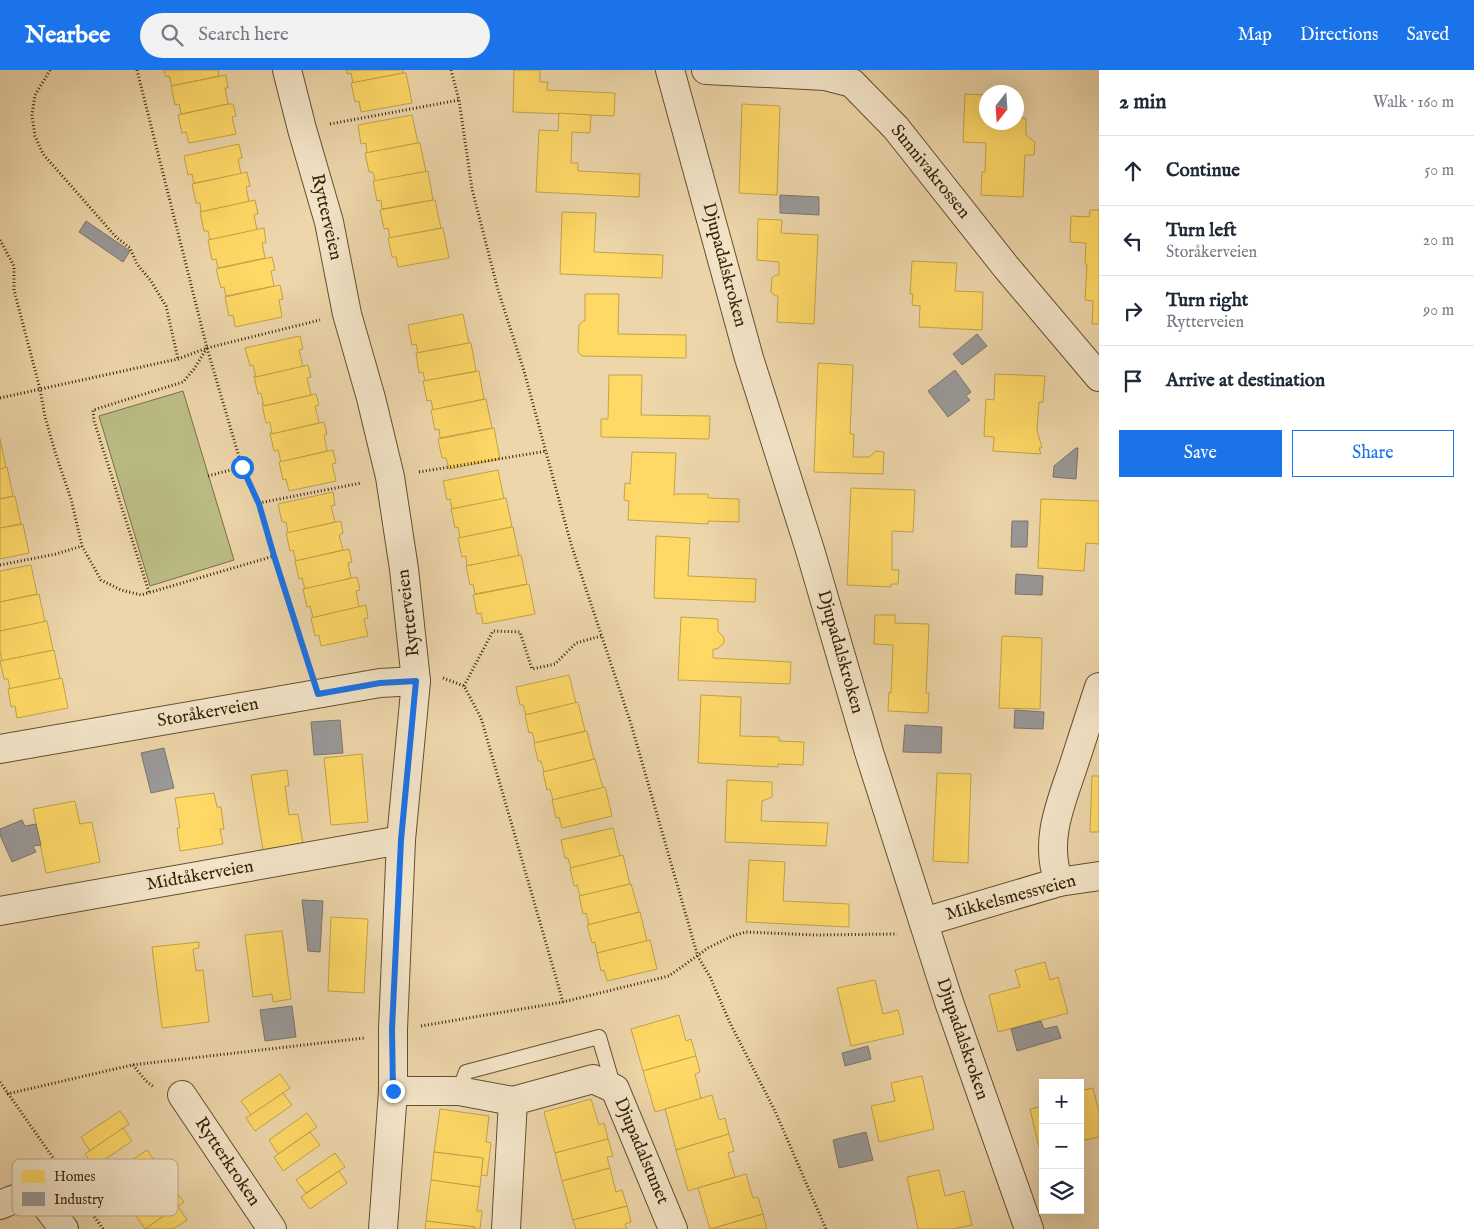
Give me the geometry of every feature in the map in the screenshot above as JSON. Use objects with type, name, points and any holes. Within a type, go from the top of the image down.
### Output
[{"type":"street","name":"Rytterveien","points":[[287,70],[329,222],[347,314],[371,398],[390,477],[404,569],[416,671],[401,840],[392,1029],[393,1091],[383,1229]]},
{"type":"street","points":[[670,70],[682,70]]},
{"type":"street","name":"Djupadalskroken","points":[[670,70],[749,358],[810,550],[870,752],[949,1002],[1030,1229]]},
{"type":"street","name":"Sunnivakrossen","points":[[706,70],[825,76],[852,83],[896,128],[1006,267],[1099,377]]},
{"type":"street","name":"Storåkerveien","points":[[0,749],[380,683],[416,671]]},
{"type":"street","points":[[1059,882],[1053,866],[1054,830],[1061,800],[1099,687]]},
{"type":"street","name":"Midtåkerveien","points":[[0,911],[401,840]]},
{"type":"street","name":"Mikkelsmessveien","points":[[924,922],[1059,882],[1099,876]]},
{"type":"street","name":"Djupadalstunet","points":[[393,1091],[459,1091],[513,1101],[593,1079],[615,1088],[673,1229]]},
{"type":"street","name":"Rytterkroken","points":[[182,1094],[272,1229]]},
{"type":"street","points":[[506,1229],[513,1101]]},
{"type":"street","points":[[0,1206],[12,1201]]},
{"type":"street","points":[[54,1216],[64,1229]]},
{"type":"lane","points":[[459,1091],[466,1072],[599,1037],[615,1088]]},
{"type":"path","points":[[50,70],[35,95],[32,115],[35,136],[43,154],[63,178],[116,237],[130,248],[138,264],[166,306],[178,359]]},
{"type":"path","points":[[137,70],[206,348],[242,467],[259,504],[318,694]]},
{"type":"path","points":[[451,70],[459,100],[472,189],[498,290],[524,371],[571,544],[631,724],[698,956],[775,1111],[826,1229]]},
{"type":"path","points":[[302,129],[459,100]]},
{"type":"path","points":[[0,240],[14,266],[14,290],[51,436],[71,499],[82,546],[101,580],[121,590],[141,595],[274,556]]},
{"type":"path","points":[[0,398],[178,359],[206,348],[347,314]]},
{"type":"path","points":[[150,592],[94,421],[93,410],[183,382],[194,369],[206,348]]},
{"type":"path","points":[[208,476],[242,467]]},
{"type":"path","points":[[0,565],[56,554],[82,546]]},
{"type":"path","points":[[464,686],[493,631],[520,632],[532,669],[555,664],[576,643],[601,636]]},
{"type":"path","points":[[416,671],[432,674],[464,686],[481,718],[493,767],[563,1002]]},
{"type":"path","points":[[7,1094],[132,1065],[362,1038],[392,1029],[424,1026],[563,1002],[668,976],[708,948],[732,936],[746,932],[844,936],[908,934],[924,922]]},
{"type":"path","points":[[0,1082],[55,1159]]},
{"type":"path","points":[[94,1216],[103,1229]]},
{"type":"green space","points":[[183,391],[234,560],[150,586],[99,416]]},
{"type":"building: Homes","points":[[164,70],[218,70],[219,76],[172,86],[169,76],[166,77]]},
{"type":"building: Homes","points":[[346,70],[403,70],[403,73],[353,83],[351,73],[347,74]]},
{"type":"building: Homes","points":[[514,70],[540,70],[540,82],[548,82],[547,90],[615,93],[614,116],[513,112]]},
{"type":"building: Homes","points":[[406,73],[412,103],[361,112],[359,101],[355,102],[351,83]]},
{"type":"building: Homes","points":[[226,75],[228,88],[225,88],[228,104],[181,114],[179,104],[175,105],[171,86]]},
{"type":"building: Homes","points":[[965,94],[979,95],[979,130],[1024,130],[1024,118],[1026,118],[1026,135],[1035,142],[1034,155],[1025,155],[1023,197],[981,195],[982,172],[985,172],[986,143],[963,142]]},
{"type":"building: Homes","points":[[233,104],[236,116],[232,117],[236,134],[189,143],[186,132],[182,133],[178,115]]},
{"type":"building: Homes","points":[[742,104],[780,106],[777,195],[739,193]]},
{"type":"building: Homes","points":[[559,113],[591,115],[590,133],[572,132],[571,163],[578,163],[578,171],[640,174],[639,197],[536,192],[539,130],[558,131]]},
{"type":"building: Homes","points":[[412,115],[418,143],[367,153],[366,143],[361,144],[358,125]]},
{"type":"building: Homes","points":[[420,143],[426,172],[375,181],[373,172],[369,172],[365,153]]},
{"type":"building: Homes","points":[[239,144],[242,158],[238,159],[241,174],[194,183],[192,174],[188,175],[184,156]]},
{"type":"building: Homes","points":[[428,171],[433,200],[382,209],[381,200],[377,201],[373,181]]},
{"type":"building: Homes","points":[[247,172],[250,186],[246,187],[249,202],[201,212],[200,203],[196,203],[192,184]]},
{"type":"building: Homes","points":[[255,200],[258,214],[254,215],[257,230],[210,240],[208,231],[204,231],[200,212]]},
{"type":"building: Homes","points":[[435,200],[441,228],[390,238],[388,228],[384,229],[380,210]]},
{"type":"building: Homes","points":[[1090,210],[1099,210],[1099,324],[1092,324],[1093,301],[1085,300],[1086,243],[1070,242],[1071,216],[1089,217]]},
{"type":"building: Homes","points":[[562,212],[596,213],[594,252],[663,255],[662,278],[560,274]]},
{"type":"building: Homes","points":[[758,219],[782,220],[781,233],[818,235],[814,324],[777,322],[778,296],[771,292],[772,278],[779,275],[779,262],[757,260]]},
{"type":"building: Homes","points":[[264,228],[266,243],[262,243],[265,258],[218,268],[216,259],[212,260],[208,240]]},
{"type":"building: Homes","points":[[443,228],[449,258],[398,267],[396,257],[392,257],[388,238]]},
{"type":"building: Homes","points":[[272,257],[275,270],[271,271],[274,286],[226,296],[224,287],[221,288],[216,269]]},
{"type":"building: Homes","points":[[912,261],[957,263],[955,291],[983,292],[982,330],[919,327],[920,306],[912,305],[913,294],[910,294]]},
{"type":"building: Homes","points":[[280,285],[283,299],[279,300],[282,317],[235,327],[233,315],[229,316],[225,297]]},
{"type":"building: Homes","points":[[585,294],[619,294],[618,334],[686,335],[686,358],[582,356],[578,352],[579,325],[585,321]]},
{"type":"building: Homes","points":[[463,314],[469,343],[418,353],[416,344],[412,345],[408,325]]},
{"type":"building: Homes","points":[[300,336],[303,349],[299,350],[303,367],[256,377],[253,365],[250,366],[245,348]]},
{"type":"building: Homes","points":[[471,343],[476,371],[425,381],[423,372],[419,373],[416,353]]},
{"type":"building: Homes","points":[[818,363],[853,365],[850,434],[854,434],[853,457],[869,457],[876,451],[884,452],[883,474],[814,472]]},
{"type":"building: Homes","points":[[308,365],[311,377],[307,378],[311,395],[264,406],[261,393],[258,394],[254,376]]},
{"type":"building: Homes","points":[[479,371],[484,399],[433,410],[431,400],[427,401],[423,381]]},
{"type":"building: Homes","points":[[995,374],[1045,376],[1043,402],[1039,402],[1037,430],[1042,448],[1039,448],[1041,454],[993,451],[994,437],[984,436],[986,399],[994,400]]},
{"type":"building: Homes","points":[[609,375],[642,375],[641,415],[710,416],[709,439],[601,437],[601,419],[608,419]]},
{"type":"building: Homes","points":[[316,394],[319,405],[315,406],[319,423],[272,434],[270,422],[266,423],[262,404],[264,406]]},
{"type":"building: Homes","points":[[486,399],[492,428],[440,438],[439,429],[435,430],[431,410]]},
{"type":"building: Homes","points":[[324,422],[327,434],[324,435],[327,451],[281,462],[278,450],[274,451],[270,433]]},
{"type":"building: Homes","points":[[494,428],[500,459],[449,469],[446,458],[442,458],[438,439]]},
{"type":"building: Homes","points":[[0,439],[6,468],[0,469]]},
{"type":"building: Homes","points":[[333,450],[336,463],[332,464],[336,481],[289,491],[286,479],[283,480],[279,462]]},
{"type":"building: Homes","points":[[632,452],[676,453],[674,495],[708,494],[708,498],[739,499],[739,522],[708,521],[708,524],[628,520],[629,501],[624,500],[625,483],[630,484]]},
{"type":"building: Homes","points":[[7,467],[13,496],[0,499],[0,469]]},
{"type":"building: Homes","points":[[498,470],[504,499],[452,509],[450,499],[447,500],[443,481]]},
{"type":"building: Homes","points":[[851,488],[915,490],[913,532],[892,531],[892,570],[899,570],[898,584],[891,584],[891,587],[847,585]]},
{"type":"building: Homes","points":[[333,492],[335,505],[331,506],[335,522],[288,533],[286,522],[282,522],[278,504]]},
{"type":"building: Homes","points":[[15,496],[21,524],[0,528],[0,499]]},
{"type":"building: Homes","points":[[506,498],[512,527],[460,538],[458,527],[455,528],[451,509]]},
{"type":"building: Homes","points":[[1041,499],[1099,501],[1099,544],[1086,543],[1084,571],[1038,568]]},
{"type":"building: Homes","points":[[341,521],[343,533],[339,535],[343,550],[296,561],[293,550],[290,551],[286,533]]},
{"type":"building: Homes","points":[[23,524],[29,553],[0,559],[0,528]]},
{"type":"building: Homes","points":[[513,527],[519,556],[467,566],[466,556],[462,557],[458,538]]},
{"type":"building: Homes","points":[[656,536],[690,538],[688,576],[756,579],[755,602],[654,598]]},
{"type":"building: Homes","points":[[349,549],[352,562],[348,563],[351,578],[305,590],[302,578],[299,579],[295,561]]},
{"type":"building: Homes","points":[[521,555],[527,584],[475,594],[473,584],[470,585],[466,566]]},
{"type":"building: Homes","points":[[31,565],[37,594],[0,602],[0,571]]},
{"type":"building: Homes","points":[[357,577],[360,590],[356,591],[359,607],[313,618],[310,606],[307,607],[303,589]]},
{"type":"building: Homes","points":[[529,584],[535,614],[483,624],[481,613],[477,614],[473,595]]},
{"type":"building: Homes","points":[[39,594],[45,622],[0,631],[0,602]]},
{"type":"building: Homes","points":[[366,605],[368,618],[364,619],[368,636],[321,646],[319,635],[315,636],[311,618]]},
{"type":"building: Homes","points":[[875,615],[895,615],[895,623],[929,624],[926,693],[929,693],[928,713],[888,711],[889,692],[891,693],[893,645],[874,644]]},
{"type":"building: Homes","points":[[681,617],[718,619],[718,631],[724,638],[724,643],[717,649],[713,649],[713,658],[791,662],[790,684],[678,680]]},
{"type":"building: Homes","points":[[47,621],[53,650],[2,661],[0,631]]},
{"type":"building: Homes","points":[[1002,636],[1042,638],[1040,709],[999,708]]},
{"type":"building: Homes","points":[[54,650],[60,679],[10,689],[8,679],[4,679],[0,661]]},
{"type":"building: Homes","points":[[569,675],[576,703],[526,715],[523,705],[520,705],[516,687]]},
{"type":"building: Homes","points":[[62,678],[68,708],[17,718],[15,706],[11,707],[8,689]]},
{"type":"building: Homes","points":[[701,695],[741,697],[740,736],[779,737],[779,741],[804,742],[803,765],[778,764],[778,767],[698,763]]},
{"type":"building: Homes","points":[[578,702],[585,731],[535,743],[532,732],[529,733],[525,715]]},
{"type":"building: Homes","points":[[587,731],[594,759],[544,772],[541,761],[538,761],[534,743]]},
{"type":"building: Homes","points":[[362,754],[368,822],[331,825],[324,758]]},
{"type":"building: Homes","points":[[595,759],[603,788],[553,800],[550,789],[547,790],[543,772]]},
{"type":"building: Homes","points":[[287,770],[289,786],[285,786],[289,815],[298,814],[303,844],[263,850],[251,775]]},
{"type":"building: Homes","points":[[937,773],[971,774],[968,863],[933,861]]},
{"type":"building: Homes","points":[[1092,776],[1099,776],[1099,832],[1090,832]]},
{"type":"building: Homes","points":[[727,780],[772,782],[772,797],[762,801],[761,821],[828,823],[826,846],[725,842]]},
{"type":"building: Homes","points":[[605,787],[612,816],[562,828],[559,817],[556,818],[552,800]]},
{"type":"building: Homes","points":[[214,793],[217,807],[221,807],[224,829],[220,829],[223,844],[180,851],[177,828],[180,828],[175,798]]},
{"type":"building: Homes","points":[[75,801],[80,824],[92,822],[100,862],[46,873],[33,809]]},
{"type":"building: Homes","points":[[613,828],[620,856],[571,868],[568,858],[565,858],[561,840]]},
{"type":"building: Homes","points":[[623,855],[630,884],[580,896],[577,885],[574,886],[570,868]]},
{"type":"building: Homes","points":[[749,860],[785,862],[783,901],[849,904],[849,927],[746,922]]},
{"type":"building: Homes","points":[[631,884],[639,912],[589,925],[586,913],[583,914],[579,896]]},
{"type":"building: Homes","points":[[640,912],[647,941],[597,953],[595,942],[592,943],[587,925]]},
{"type":"building: Homes","points":[[331,917],[368,919],[364,993],[328,991]]},
{"type":"building: Homes","points":[[282,931],[291,999],[273,1002],[272,994],[253,997],[245,935]]},
{"type":"building: Homes","points":[[650,940],[657,969],[607,981],[604,970],[601,971],[597,953]]},
{"type":"building: Homes","points":[[199,942],[199,948],[193,949],[196,971],[203,970],[209,1022],[162,1028],[152,947]]},
{"type":"building: Homes","points":[[1045,962],[1050,980],[1058,977],[1068,1013],[998,1032],[989,995],[1020,987],[1015,970]]},
{"type":"building: Homes","points":[[875,980],[883,1014],[898,1010],[904,1034],[851,1046],[837,988]]},
{"type":"building: Homes","points":[[679,1015],[686,1041],[691,1039],[696,1056],[643,1071],[631,1029]]},
{"type":"building: Homes","points":[[696,1056],[700,1072],[695,1074],[701,1099],[655,1112],[643,1071]]},
{"type":"building: Homes","points":[[280,1074],[290,1088],[251,1115],[241,1101]]},
{"type":"building: Homes","points":[[922,1076],[934,1129],[879,1142],[871,1106],[895,1101],[891,1083]]},
{"type":"building: Homes","points":[[1093,1088],[1099,1113],[1099,1137],[1084,1140],[1084,1124],[1084,1090]]},
{"type":"building: Homes","points":[[283,1093],[292,1105],[255,1131],[246,1118]]},
{"type":"building: Homes","points":[[712,1095],[719,1120],[725,1118],[729,1134],[676,1150],[665,1109]]},
{"type":"building: Homes","points":[[591,1099],[599,1125],[604,1123],[608,1139],[555,1153],[544,1112]]},
{"type":"building: Homes","points":[[1039,1107],[1039,1147],[1030,1109]]},
{"type":"building: Homes","points":[[440,1109],[489,1116],[486,1142],[491,1143],[487,1176],[481,1175],[483,1158],[434,1152]]},
{"type":"building: Homes","points":[[120,1111],[129,1124],[90,1151],[81,1137]]},
{"type":"building: Homes","points":[[307,1113],[317,1127],[278,1154],[269,1140]]},
{"type":"building: Homes","points":[[123,1128],[132,1141],[106,1159],[88,1159],[85,1154]]},
{"type":"building: Homes","points":[[310,1132],[320,1145],[283,1171],[274,1157]]},
{"type":"building: Homes","points":[[729,1134],[734,1151],[728,1153],[735,1177],[688,1191],[676,1150]]},
{"type":"building: Homes","points":[[608,1139],[613,1156],[607,1157],[610,1168],[562,1181],[555,1153]]},
{"type":"building: Homes","points":[[147,1150],[153,1159],[134,1159]]},
{"type":"building: Homes","points":[[434,1152],[483,1158],[480,1187],[431,1180]]},
{"type":"building: Homes","points":[[335,1153],[345,1167],[306,1193],[296,1180]]},
{"type":"building: Homes","points":[[610,1168],[616,1192],[622,1190],[627,1206],[573,1220],[562,1181]]},
{"type":"building: Homes","points":[[939,1170],[945,1196],[964,1191],[972,1225],[953,1229],[918,1229],[907,1177]]},
{"type":"building: Homes","points":[[339,1171],[347,1183],[310,1209],[301,1197]]},
{"type":"building: Homes","points":[[746,1174],[753,1198],[758,1197],[763,1214],[710,1229],[698,1188]]},
{"type":"building: Homes","points":[[431,1180],[480,1187],[477,1211],[482,1211],[480,1229],[426,1221]]},
{"type":"building: Homes","points":[[178,1194],[184,1202],[178,1206]]},
{"type":"building: Homes","points":[[178,1206],[187,1220],[173,1229],[145,1229],[164,1216],[178,1216]]},
{"type":"building: Homes","points":[[627,1206],[631,1222],[625,1224],[627,1229],[576,1229],[573,1220]]},
{"type":"building: Homes","points":[[763,1214],[767,1229],[711,1229]]},
{"type":"building: Homes","points":[[136,1216],[164,1216],[145,1229]]},
{"type":"building: Homes","points":[[426,1221],[475,1227],[474,1229],[425,1229]]},
{"type":"building: Industry","points":[[780,195],[819,197],[819,215],[780,213]]},
{"type":"building: Industry","points":[[86,221],[130,251],[123,262],[79,232]]},
{"type":"building: Industry","points":[[977,334],[987,346],[962,365],[953,354]]},
{"type":"building: Industry","points":[[955,370],[971,392],[966,396],[970,400],[948,417],[928,391]]},
{"type":"building: Industry","points":[[1078,448],[1076,479],[1053,477],[1054,466]]},
{"type":"building: Industry","points":[[1012,521],[1028,521],[1027,547],[1011,547]]},
{"type":"building: Industry","points":[[1016,574],[1043,576],[1042,595],[1015,594]]},
{"type":"building: Industry","points":[[1015,710],[1044,712],[1043,729],[1014,728]]},
{"type":"building: Industry","points":[[340,720],[343,753],[314,755],[311,722]]},
{"type":"building: Industry","points":[[905,725],[942,727],[941,753],[903,752]]},
{"type":"building: Industry","points":[[164,748],[174,788],[151,793],[141,753]]},
{"type":"building: Industry","points":[[22,820],[25,826],[36,824],[41,845],[33,846],[36,852],[12,862],[0,835],[0,829]]},
{"type":"building: Industry","points":[[302,900],[323,901],[320,952],[308,951]]},
{"type":"building: Industry","points":[[292,1006],[296,1037],[265,1041],[260,1010]]},
{"type":"building: Industry","points":[[1041,1021],[1044,1029],[1057,1026],[1061,1038],[1017,1051],[1011,1029]]},
{"type":"building: Industry","points":[[868,1046],[871,1059],[845,1066],[842,1053]]},
{"type":"building: Industry","points":[[866,1132],[873,1160],[839,1168],[833,1140]]},
{"type":"route","points":[[242,467],[259,504],[318,694],[380,683],[416,681],[401,840],[392,1029],[393,1091]]}]
